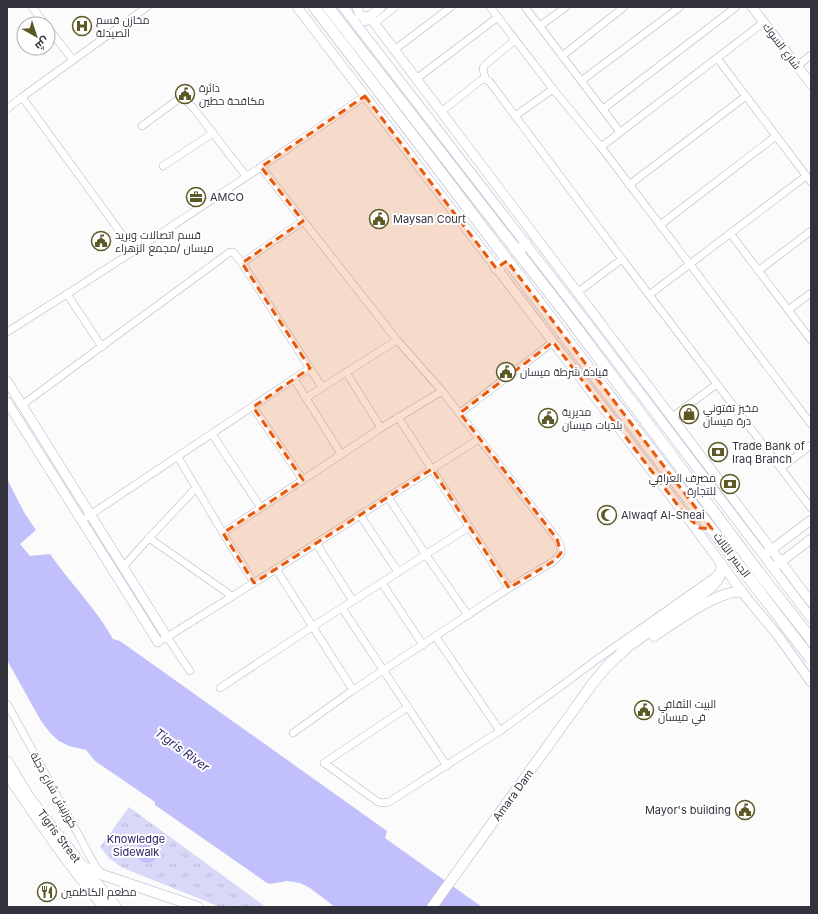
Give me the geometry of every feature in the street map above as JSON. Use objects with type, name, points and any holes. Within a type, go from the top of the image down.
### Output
[{"type":"main road","name":"الجسر الثالث","points":[[314,7],[811,658]]},
{"type":"main road","name":"الجسر الثالث","points":[[328,7],[619,385],[760,574],[811,639]]},
{"type":"main road","points":[[517,252],[526,244]]},
{"type":"main road","points":[[496,268],[507,261]]},
{"type":"main road","points":[[436,907],[608,666],[629,646],[708,590],[722,574],[721,563]]},
{"type":"main road","points":[[594,685],[626,655],[650,638],[718,598],[736,591],[742,592]]},
{"type":"main road","name":"Amara Dam","points":[[432,907],[594,685]]},
{"type":"main road","name":"Tigris Street","points":[[7,761],[29,797],[116,907]]},
{"type":"main road","name":"Tigris Street","points":[[7,774],[82,882],[104,907]]},
{"type":"main road","points":[[81,864],[88,869],[103,875],[198,907]]},
{"type":"street","points":[[32,7],[39,16]]},
{"type":"street","points":[[7,109],[147,7]]},
{"type":"street","points":[[297,7],[466,226],[496,268],[811,682]]},
{"type":"street","points":[[810,617],[346,10],[357,7],[360,15],[372,20],[811,602]]},
{"type":"street","points":[[372,20],[381,7]]},
{"type":"street","points":[[362,31],[362,24],[395,7]]},
{"type":"street","points":[[394,50],[451,7]]},
{"type":"street","points":[[490,7],[553,89],[601,147],[811,424]]},
{"type":"street","points":[[525,7],[620,132]]},
{"type":"street","points":[[540,26],[566,7]]},
{"type":"street","points":[[562,56],[624,7]]},
{"type":"street","points":[[581,81],[680,7]]},
{"type":"street","points":[[603,109],[736,7]]},
{"type":"street","name":"شارع السوك","points":[[752,7],[811,84]]},
{"type":"street","points":[[416,79],[498,17]]},
{"type":"street","points":[[601,147],[764,22]]},
{"type":"street","points":[[56,38],[73,60]]},
{"type":"street","points":[[515,40],[485,65],[483,68],[485,79],[489,81],[811,508]]},
{"type":"street","points":[[797,66],[811,55]]},
{"type":"street","points":[[717,58],[811,182]]},
{"type":"street","points":[[441,112],[481,80],[485,79]]},
{"type":"street","points":[[515,116],[553,89]]},
{"type":"street","points":[[7,332],[134,251],[365,96]]},
{"type":"street","points":[[630,185],[746,96]]},
{"type":"street","points":[[22,97],[134,251]]},
{"type":"street","points":[[142,126],[180,98],[185,99],[246,176]]},
{"type":"street","points":[[163,166],[213,133]]},
{"type":"street","points":[[660,225],[776,136]]},
{"type":"street","points":[[261,167],[397,340],[460,413],[557,540],[561,548],[560,553],[554,561],[509,588],[353,690],[293,733]]},
{"type":"street","points":[[649,295],[806,176]]},
{"type":"street","points":[[242,263],[303,221]]},
{"type":"street","points":[[758,271],[811,231]]},
{"type":"street","points":[[730,233],[811,340]]},
{"type":"street","points":[[22,405],[230,252],[233,252],[242,263],[322,387]]},
{"type":"street","points":[[578,292],[622,259]]},
{"type":"street","points":[[788,310],[811,293]]},
{"type":"street","points":[[67,294],[102,347]]},
{"type":"street","points":[[587,324],[596,316]]},
{"type":"street","points":[[306,398],[397,340]]},
{"type":"street","points":[[460,413],[553,342]]},
{"type":"street","points":[[82,521],[310,368]]},
{"type":"street","points":[[346,372],[381,428]]},
{"type":"street","points":[[294,379],[341,454]]},
{"type":"street","points":[[7,381],[190,671]]},
{"type":"street","points":[[672,417],[716,384]]},
{"type":"street","points":[[222,533],[398,417],[442,391]]},
{"type":"street","points":[[7,402],[158,642],[254,583],[479,439]]},
{"type":"street","points":[[253,407],[303,480]]},
{"type":"street","points":[[398,417],[509,588]]},
{"type":"street","points":[[212,434],[262,508]]},
{"type":"street","points":[[780,468],[811,446]]},
{"type":"street","points":[[178,457],[222,533],[254,583]]},
{"type":"street","points":[[124,566],[196,488]]},
{"type":"street","points":[[686,516],[693,524],[700,528],[707,530],[716,526],[723,517],[722,508],[715,492]]},
{"type":"street","points":[[388,497],[468,615]]},
{"type":"street","points":[[360,515],[398,572]]},
{"type":"street","points":[[761,552],[766,553],[772,550],[811,520]]},
{"type":"street","points":[[220,688],[312,627],[469,527]]},
{"type":"street","points":[[408,707],[324,763],[378,802],[384,803],[400,796],[500,731],[599,658],[714,577],[720,572],[721,563],[718,556],[719,548],[726,540],[736,535],[742,535],[750,539]]},
{"type":"street","points":[[149,538],[232,596]]},
{"type":"street","points":[[750,601],[758,605],[773,599],[780,590],[781,585],[775,567],[811,539]]},
{"type":"street","points":[[316,543],[353,601]]},
{"type":"street","points":[[276,569],[353,690]]},
{"type":"street","points":[[382,583],[423,645]]},
{"type":"street","points":[[342,608],[447,766]]},
{"type":"street","points":[[778,637],[778,623],[785,614],[796,609],[810,617]]},
{"type":"street","points":[[436,636],[500,731]]},
{"type":"street","points":[[804,674],[811,689]]},
{"type":"street","name":"كورنيش شارع دجلة","points":[[7,704],[95,866],[103,875]]},
{"type":"highlighted area","points":[[365,96],[496,268],[507,261],[712,529],[700,528],[686,516],[553,342],[460,413],[557,539],[561,553],[554,561],[509,588],[432,469],[254,583],[223,533],[303,480],[253,407],[310,368],[242,263],[303,221],[261,167]]},
{"type":"green space","name":"Knowledge Sidewalk","points":[[129,807],[266,907],[220,907],[121,867],[109,858],[100,847]]},
{"type":"water","name":"Tigris River","points":[[7,479],[25,514],[36,530],[20,544],[30,556],[50,554],[91,606],[113,639],[120,641],[387,831],[385,838],[482,907],[335,907],[310,888],[300,883],[287,881],[270,884],[267,883],[155,805],[155,802],[95,761],[86,750],[69,746],[59,741],[51,734],[41,721],[7,660]]},
{"type":"water","points":[[147,841],[155,844],[158,852],[155,860],[147,863],[139,860],[136,852],[139,844]]},
{"type":"place","name":"مخازن قسم الصيدلة","points":[[82,26]]},
{"type":"place","name":"دائرة مكافحة حطين","points":[[185,94]]},
{"type":"place","name":"AMCO","points":[[196,197]]},
{"type":"place","name":"Maysan Court","points":[[379,219]]},
{"type":"place","name":"قسم اتصالات وبريد ميسان /مجمع الزهراء","points":[[101,241]]},
{"type":"place","name":"قيادة شرطة ميسان","points":[[506,372]]},
{"type":"place","name":"مخبز تفتوني درة ميسان","points":[[689,414]]},
{"type":"place","name":"مديرية بلديات ميسان","points":[[548,418]]},
{"type":"place","name":"Trade Bank of Iraq Branch","points":[[718,452]]},
{"type":"place","name":"مصرف العراقي للتجارة","points":[[730,484]]},
{"type":"place","name":"Alwaqf Al-Sheai","points":[[607,515]]},
{"type":"place","name":"البيت الثقافي في ميسان","points":[[644,710]]},
{"type":"place","name":"Mayor's building","points":[[745,810]]},
{"type":"place","name":"مطعم الكاظمين","points":[[47,892]]}]
